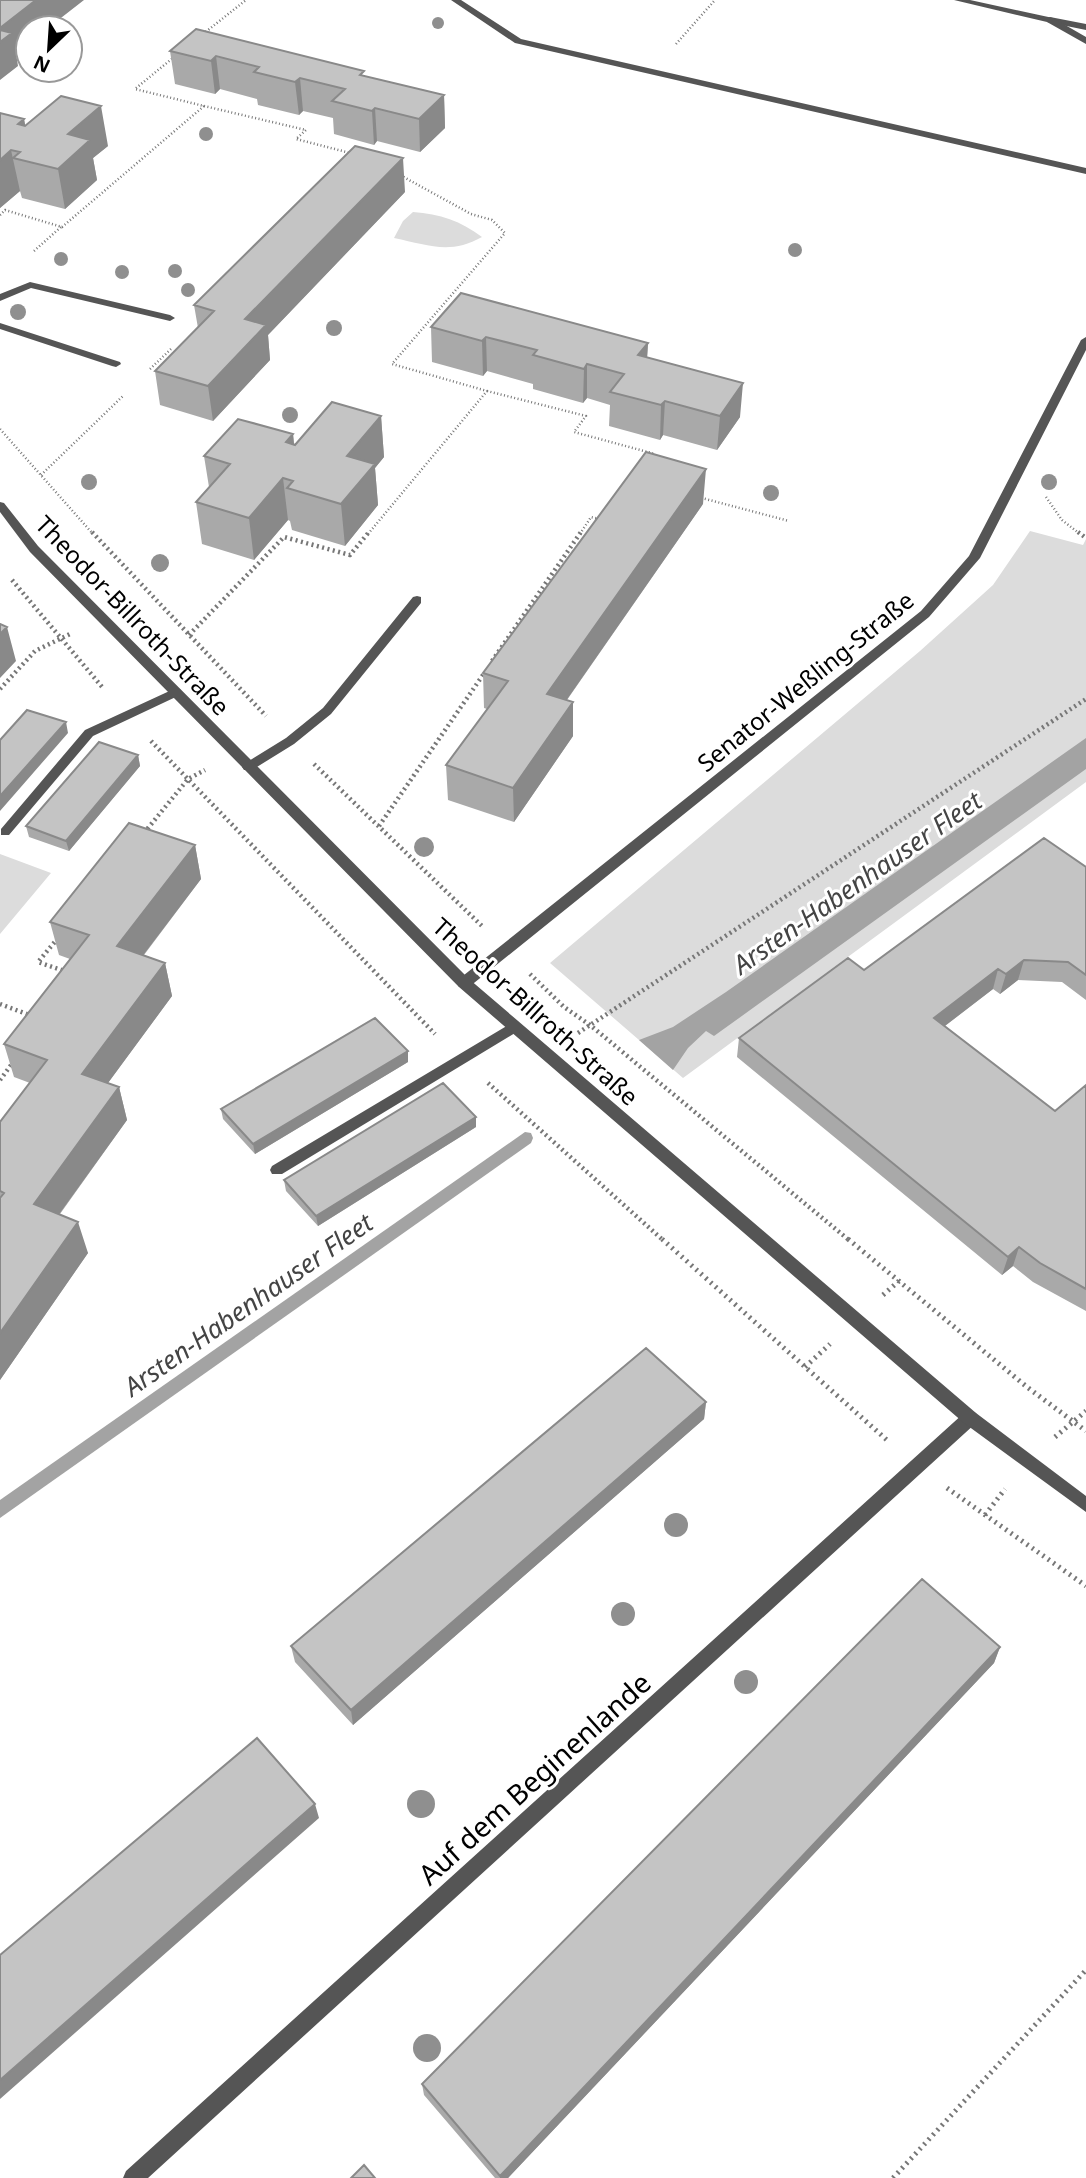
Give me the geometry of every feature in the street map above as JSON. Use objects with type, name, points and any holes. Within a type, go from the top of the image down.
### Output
[{"type":"street","points":[[454,0],[518,41],[1086,171]]},
{"type":"street","points":[[958,0],[1086,27]]},
{"type":"street","points":[[1050,20],[1086,41]]},
{"type":"street","points":[[0,298],[30,285],[170,318]]},
{"type":"street","points":[[0,326],[116,364]]},
{"type":"street","name":"Senator-Weßling-Straße","points":[[464,983],[925,614],[974,558],[1086,340]]},
{"type":"street","name":"Theodor-Billroth-Straße","points":[[0,505],[34,549],[464,983],[970,1418],[1086,1505]]},
{"type":"street","points":[[248,767],[290,741],[327,710],[417,600]]},
{"type":"street","points":[[5,832],[89,733],[176,692]]},
{"type":"street","points":[[277,1170],[515,1026]]},
{"type":"street","name":"Auf dem Beginenlande","points":[[133,2178],[970,1418]]},
{"type":"path","points":[[195,40],[246,0]]},
{"type":"path","points":[[652,71],[715,0]]},
{"type":"path","points":[[175,56],[135,89],[306,130],[296,139],[366,156]]},
{"type":"path","points":[[37,250],[204,106]]},
{"type":"path","points":[[394,173],[407,177],[471,214],[492,220],[505,233],[393,364],[586,416],[574,432],[655,454],[649,463]]},
{"type":"path","points":[[0,215],[5,210],[62,227]]},
{"type":"path","points":[[147,373],[177,344]]},
{"type":"path","points":[[41,475],[127,391]]},
{"type":"path","points":[[189,635],[284,537],[350,555],[487,391]]},
{"type":"path","points":[[1023,463],[1062,520],[1086,538]]},
{"type":"path","points":[[688,494],[789,521]]},
{"type":"path","points":[[379,827],[591,517],[609,522]]},
{"type":"path","points":[[9,576],[127,716],[401,1001],[461,1059],[916,1466],[1086,1586]]},
{"type":"path","points":[[0,689],[35,651],[102,618]]},
{"type":"path","points":[[547,1054],[1086,699]]},
{"type":"path","points":[[135,844],[188,779],[235,754]]},
{"type":"path","points":[[65,929],[38,962],[69,973]]},
{"type":"path","points":[[0,1004],[34,1017]]},
{"type":"path","points":[[0,1080],[15,1060]]},
{"type":"path","points":[[893,2178],[1086,1970]]},
{"type":"shaded area","points":[[413,212],[450,219],[482,237],[460,246],[449,247],[428,246],[394,238],[403,221]]},
{"type":"shaded area","points":[[1030,531],[1083,545],[1086,539],[1086,782],[683,1078],[550,963],[920,651],[993,585]]},
{"type":"shaded area","points":[[1086,738],[1086,769],[714,1036],[706,1031],[688,1048],[673,1070],[639,1040],[673,1027],[726,992]]},
{"type":"shaded area","points":[[0,854],[51,873],[0,934]]},
{"type":"building","points":[[0,0],[36,0],[18,14],[14,14],[14,17],[0,28]]},
{"type":"building","points":[[196,29],[364,71],[360,75],[444,95],[419,119],[332,101],[345,89],[300,78],[295,82],[254,72],[259,67],[216,56],[211,61],[170,51]]},
{"type":"building","points":[[0,30],[12,33],[0,42]]},
{"type":"building","points":[[61,96],[101,106],[68,134],[90,140],[58,169],[13,158],[20,152],[11,150],[0,160],[0,113],[24,119],[18,124],[25,126]]},
{"type":"building","points":[[355,146],[403,158],[245,319],[266,325],[208,386],[155,371],[214,311],[194,305]]},
{"type":"building","points":[[461,293],[648,343],[638,355],[743,383],[720,416],[665,401],[661,405],[610,392],[624,374],[587,364],[584,369],[533,355],[537,350],[486,337],[482,341],[431,327]]},
{"type":"building","points":[[332,402],[381,416],[347,456],[375,464],[341,504],[287,488],[293,481],[283,478],[249,518],[196,502],[230,464],[204,456],[238,419],[293,434],[286,442],[295,445]]},
{"type":"building","points":[[646,452],[706,469],[547,694],[573,702],[513,788],[446,765],[508,681],[483,673]]},
{"type":"building","points":[[0,624],[7,627],[0,634]]},
{"type":"building","points":[[27,710],[66,722],[0,796],[0,740]]},
{"type":"building","points":[[99,742],[138,755],[66,841],[26,826]]},
{"type":"building","points":[[129,823],[195,845],[117,946],[165,963],[82,1074],[119,1087],[34,1204],[78,1222],[0,1333],[0,1198],[4,1193],[0,1191],[0,1122],[47,1060],[4,1044],[89,935],[50,922]]},
{"type":"building","points":[[1044,838],[1086,867],[1086,975],[1068,962],[1024,960],[1006,974],[998,969],[934,1018],[1055,1111],[1086,1085],[1086,1289],[1040,1263],[1019,1247],[1008,1257],[739,1038],[848,958],[864,970]]},
{"type":"building","points":[[375,1018],[408,1051],[253,1144],[221,1109]]},
{"type":"building","points":[[443,1083],[476,1117],[316,1216],[284,1180]]},
{"type":"building","points":[[646,1348],[706,1402],[351,1710],[291,1646]]},
{"type":"building","points":[[922,1579],[1000,1647],[500,2176],[422,2084]]},
{"type":"building","points":[[257,1738],[315,1804],[0,2080],[0,1955]]},
{"type":"building","points":[[364,2165],[375,2178],[351,2178]]},
{"type":"waterway","name":"Arsten-Habenhauser Fleet","points":[[0,1510],[525,1138]]}]
